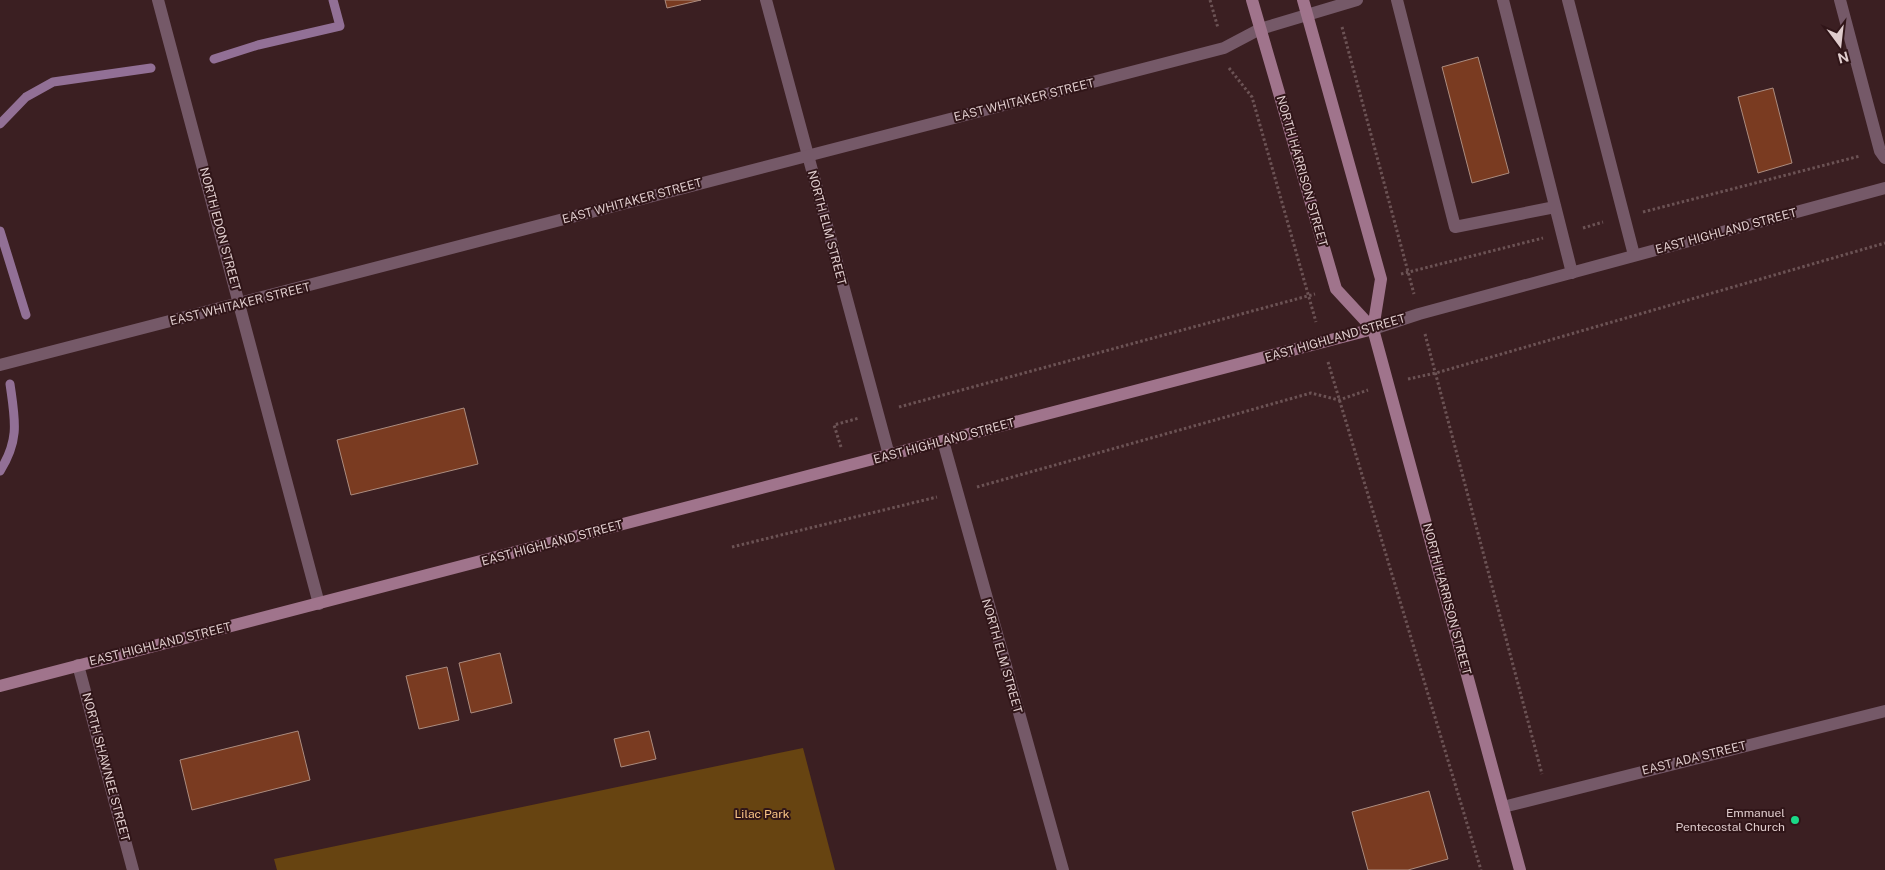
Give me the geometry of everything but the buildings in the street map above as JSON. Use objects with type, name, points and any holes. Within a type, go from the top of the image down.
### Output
[{"type":"main road","name":"NORTH HARRISON STREET","points":[[1252,0],[1336,289],[1373,329]]},
{"type":"main road","name":"NORTH HARRISON STREET","points":[[1303,0],[1381,279],[1373,329],[1520,870]]},
{"type":"main road","name":"EAST HIGHLAND STREET","points":[[0,686],[1373,329]]},
{"type":"street","name":"NORTH EDON STREET","points":[[158,0],[319,604]]},
{"type":"street","name":"NORTH ELM STREET","points":[[766,0],[889,455]]},
{"type":"street","name":"EAST WHITAKER STREET","points":[[0,365],[1224,48],[1260,29],[1357,0]]},
{"type":"street","points":[[1397,0],[1455,227],[1555,207]]},
{"type":"street","points":[[1502,0],[1572,273]]},
{"type":"street","points":[[1568,0],[1634,255]]},
{"type":"street","points":[[1840,0],[1880,151],[1885,158]]},
{"type":"street","name":"EAST HIGHLAND STREET","points":[[1373,329],[1419,314],[1885,188]]},
{"type":"street","name":"NORTH ELM STREET","points":[[943,441],[1062,870]]},
{"type":"street","name":"NORTH SHAWNEE STREET","points":[[78,665],[133,870]]},
{"type":"street","name":"EAST ADA STREET","points":[[1503,807],[1548,794],[1885,711]]},
{"type":"path","points":[[1210,0],[1230,70],[1252,97],[1339,400],[1480,870]]},
{"type":"path","points":[[1336,6],[1548,794]]},
{"type":"path","points":[[732,547],[956,493],[1311,392],[1339,400],[1388,383],[1436,373],[1885,243]]},
{"type":"green space","name":"Lilac Park","points":[[803,748],[835,870],[277,870],[274,859]]},
{"type":"waterway","points":[[214,59],[258,45],[340,26],[333,0]]},
{"type":"waterway","points":[[0,124],[26,97],[53,82],[151,68]]},
{"type":"waterway","points":[[0,231],[26,315]]},
{"type":"waterway","points":[[0,471],[11,449],[13,439],[14,419],[10,384]]},
{"type":"place","name":"Emmanuel Pentecostal Church","points":[[1795,820]]}]
